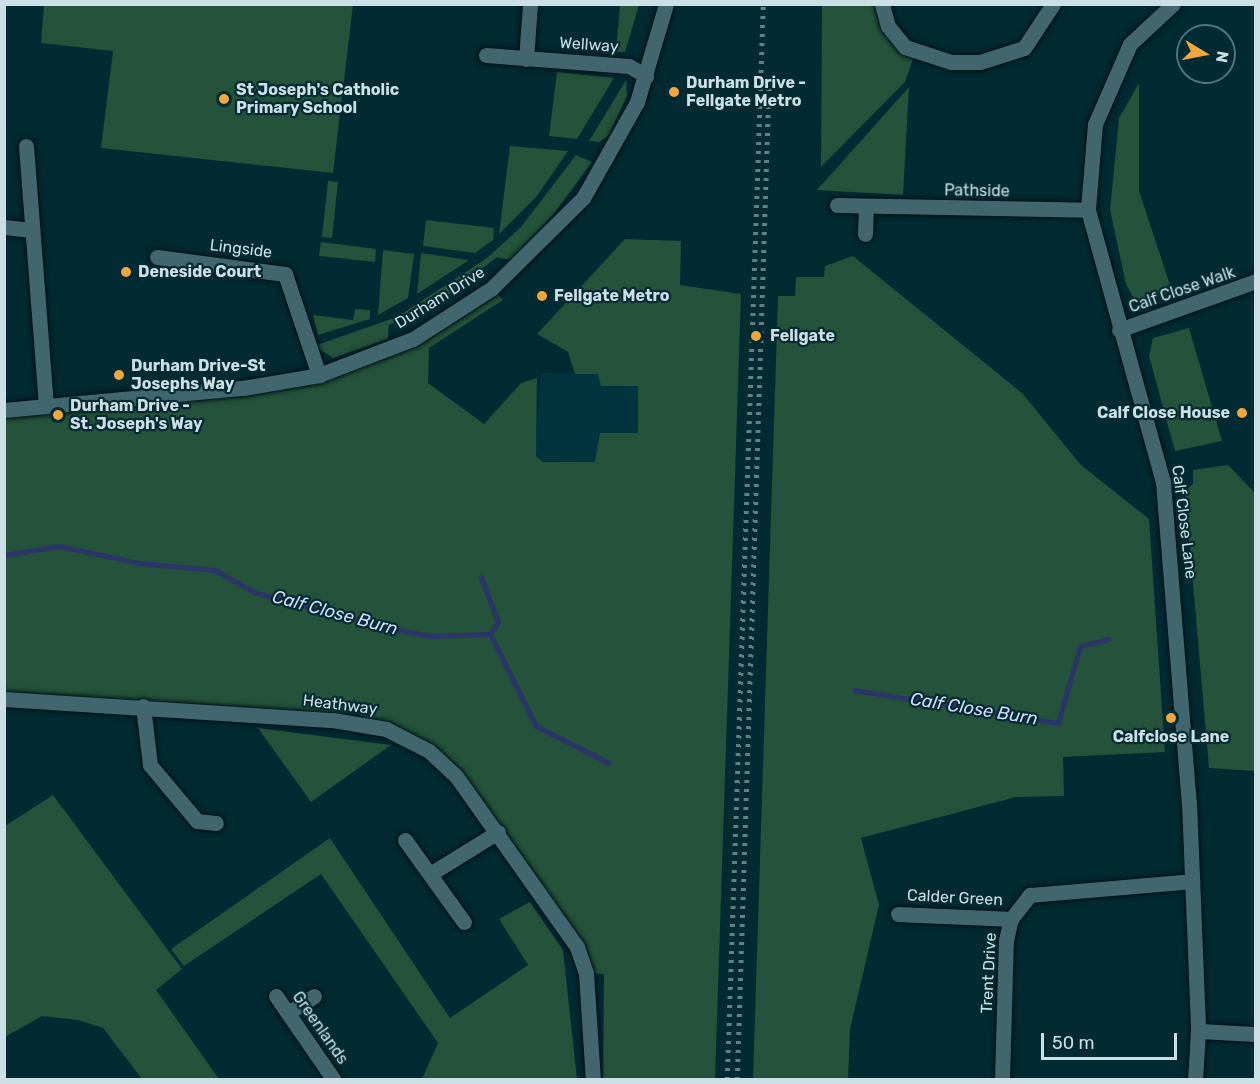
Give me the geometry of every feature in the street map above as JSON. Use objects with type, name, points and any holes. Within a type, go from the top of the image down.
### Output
[{"type":"street","points":[[526,59],[530,4]]},
{"type":"street","name":"Durham Drive","points":[[4,410],[243,388],[319,375],[413,339],[523,262],[583,198],[624,129],[646,76],[666,4]]},
{"type":"street","points":[[882,4],[888,26],[905,47],[951,62],[980,62],[1024,48],[1053,4]]},
{"type":"street","name":"Calf Close Lane","points":[[1173,4],[1130,44],[1095,124],[1088,210],[1119,330],[1163,482],[1192,881],[1198,1031],[1195,1080]]},
{"type":"street","name":"Wellway","points":[[486,55],[629,66],[646,76]]},
{"type":"street","points":[[26,146],[46,406]]},
{"type":"street","name":"Pathside","points":[[837,205],[1088,210]]},
{"type":"street","points":[[865,234],[866,207]]},
{"type":"street","points":[[4,228],[32,230]]},
{"type":"street","name":"Lingside","points":[[157,257],[285,274],[319,375]]},
{"type":"street","name":"Calf Close Walk","points":[[1119,330],[1256,281]]},
{"type":"street","name":"Heathway","points":[[4,699],[143,706],[333,720],[386,729],[429,751],[456,776],[498,832],[577,947],[586,973],[593,1080]]},
{"type":"street","points":[[143,706],[150,765],[198,821],[216,823]]},
{"type":"street","points":[[430,874],[498,832]]},
{"type":"street","points":[[405,840],[464,922]]},
{"type":"street","name":"Trent Drive","points":[[1002,1080],[1011,919],[1030,895],[1060,889],[1192,881]]},
{"type":"street","name":"Calder Green","points":[[898,914],[1011,919]]},
{"type":"street","name":"Greenlands","points":[[276,996],[334,1080]]},
{"type":"street","points":[[288,1013],[314,996]]},
{"type":"street","points":[[1198,1031],[1256,1034]]},
{"type":"shaded area","points":[[541,373],[598,374],[601,386],[638,386],[638,434],[595,462],[540,461],[535,452]]},
{"type":"green space","name":"St Joseph's Catholic Primary School","points":[[44,5],[353,5],[333,173],[101,148],[113,51],[41,43]]},
{"type":"green space","points":[[620,5],[639,5],[625,52],[616,52]]},
{"type":"green space","points":[[822,5],[877,5],[881,31],[914,56],[905,82],[821,167]]},
{"type":"green space","points":[[557,72],[614,78],[577,139],[549,136]]},
{"type":"green space","points":[[626,80],[627,96],[608,136],[599,142],[589,141]]},
{"type":"green space","points":[[1139,83],[1139,191],[1172,291],[1145,302],[1133,297],[1126,284],[1110,210],[1119,118]]},
{"type":"green space","points":[[909,87],[903,195],[817,190]]},
{"type":"green space","points":[[510,146],[568,151],[537,196],[499,234]]},
{"type":"green space","points":[[576,155],[592,162],[553,215],[510,260],[497,257],[444,298],[389,325],[388,339],[333,358],[314,346],[397,317],[487,258],[521,227]]},
{"type":"green space","points":[[328,181],[338,182],[332,238],[322,237]]},
{"type":"green space","points":[[426,220],[494,228],[493,240],[475,253],[423,246]]},
{"type":"green space","points":[[625,239],[681,241],[680,285],[741,294],[715,1079],[603,1079],[604,974],[586,973],[456,776],[413,741],[358,714],[5,694],[4,410],[319,375],[413,339],[492,288],[503,300],[429,348],[428,383],[484,424],[521,383],[537,378],[536,456],[543,462],[595,462],[600,433],[638,433],[638,386],[601,386],[598,374],[575,374],[568,352],[537,334]]},
{"type":"green space","points":[[321,242],[376,249],[375,262],[319,256]]},
{"type":"green space","points":[[383,250],[414,254],[408,298],[378,315]]},
{"type":"green space","points":[[421,253],[469,260],[417,294]]},
{"type":"green space","points":[[853,256],[1022,393],[1081,465],[1149,519],[1165,752],[1063,757],[1064,796],[1016,797],[861,838],[879,905],[850,1029],[848,1079],[753,1079],[778,296],[795,296],[796,277],[824,277],[825,266]]},
{"type":"green space","points":[[355,309],[370,310],[370,319],[318,335],[313,315],[353,320]]},
{"type":"green space","points":[[1189,328],[1222,441],[1175,451],[1149,356],[1153,338]]},
{"type":"green space","points":[[1228,465],[1255,493],[1255,771],[1209,768],[1185,491],[1193,484],[1193,470]]},
{"type":"green space","points":[[258,728],[391,745],[311,802]]},
{"type":"green space","points":[[53,795],[182,969],[156,990],[219,1079],[142,1079],[103,1028],[78,1020],[42,1016],[5,1037],[5,826]]},
{"type":"green space","points":[[330,838],[450,1018],[528,965],[499,919],[530,902],[563,950],[577,1079],[422,1079],[438,1043],[321,874],[184,966],[171,949]]},
{"type":"waterway","name":"Calf Close Burn","points":[[4,555],[59,546],[140,563],[215,570],[254,592],[383,627],[431,636],[490,634],[536,726],[609,763]]},
{"type":"waterway","points":[[481,577],[498,622],[490,634]]},
{"type":"waterway","name":"Calf Close Burn","points":[[854,690],[1058,723],[1080,646],[1108,639]]},
{"type":"railway","points":[[727,1080],[763,4]]},
{"type":"railway","points":[[737,1080],[769,76]]},
{"type":"place","name":"Durham Drive - Fellgate Metro","points":[[674,92]]},
{"type":"place","name":"St Joseph's Catholic Primary School","points":[[224,99]]},
{"type":"place","name":"Deneside Court","points":[[126,272]]},
{"type":"place","name":"Fellgate Metro","points":[[542,296]]},
{"type":"place","name":"Fellgate","points":[[756,336]]},
{"type":"place","name":"Durham Drive-St Josephs Way","points":[[119,375]]},
{"type":"place","name":"Calf Close House","points":[[1242,413]]},
{"type":"place","name":"Durham Drive - St. Joseph's Way","points":[[58,415]]},
{"type":"place","name":"Calfclose Lane","points":[[1171,718]]}]
